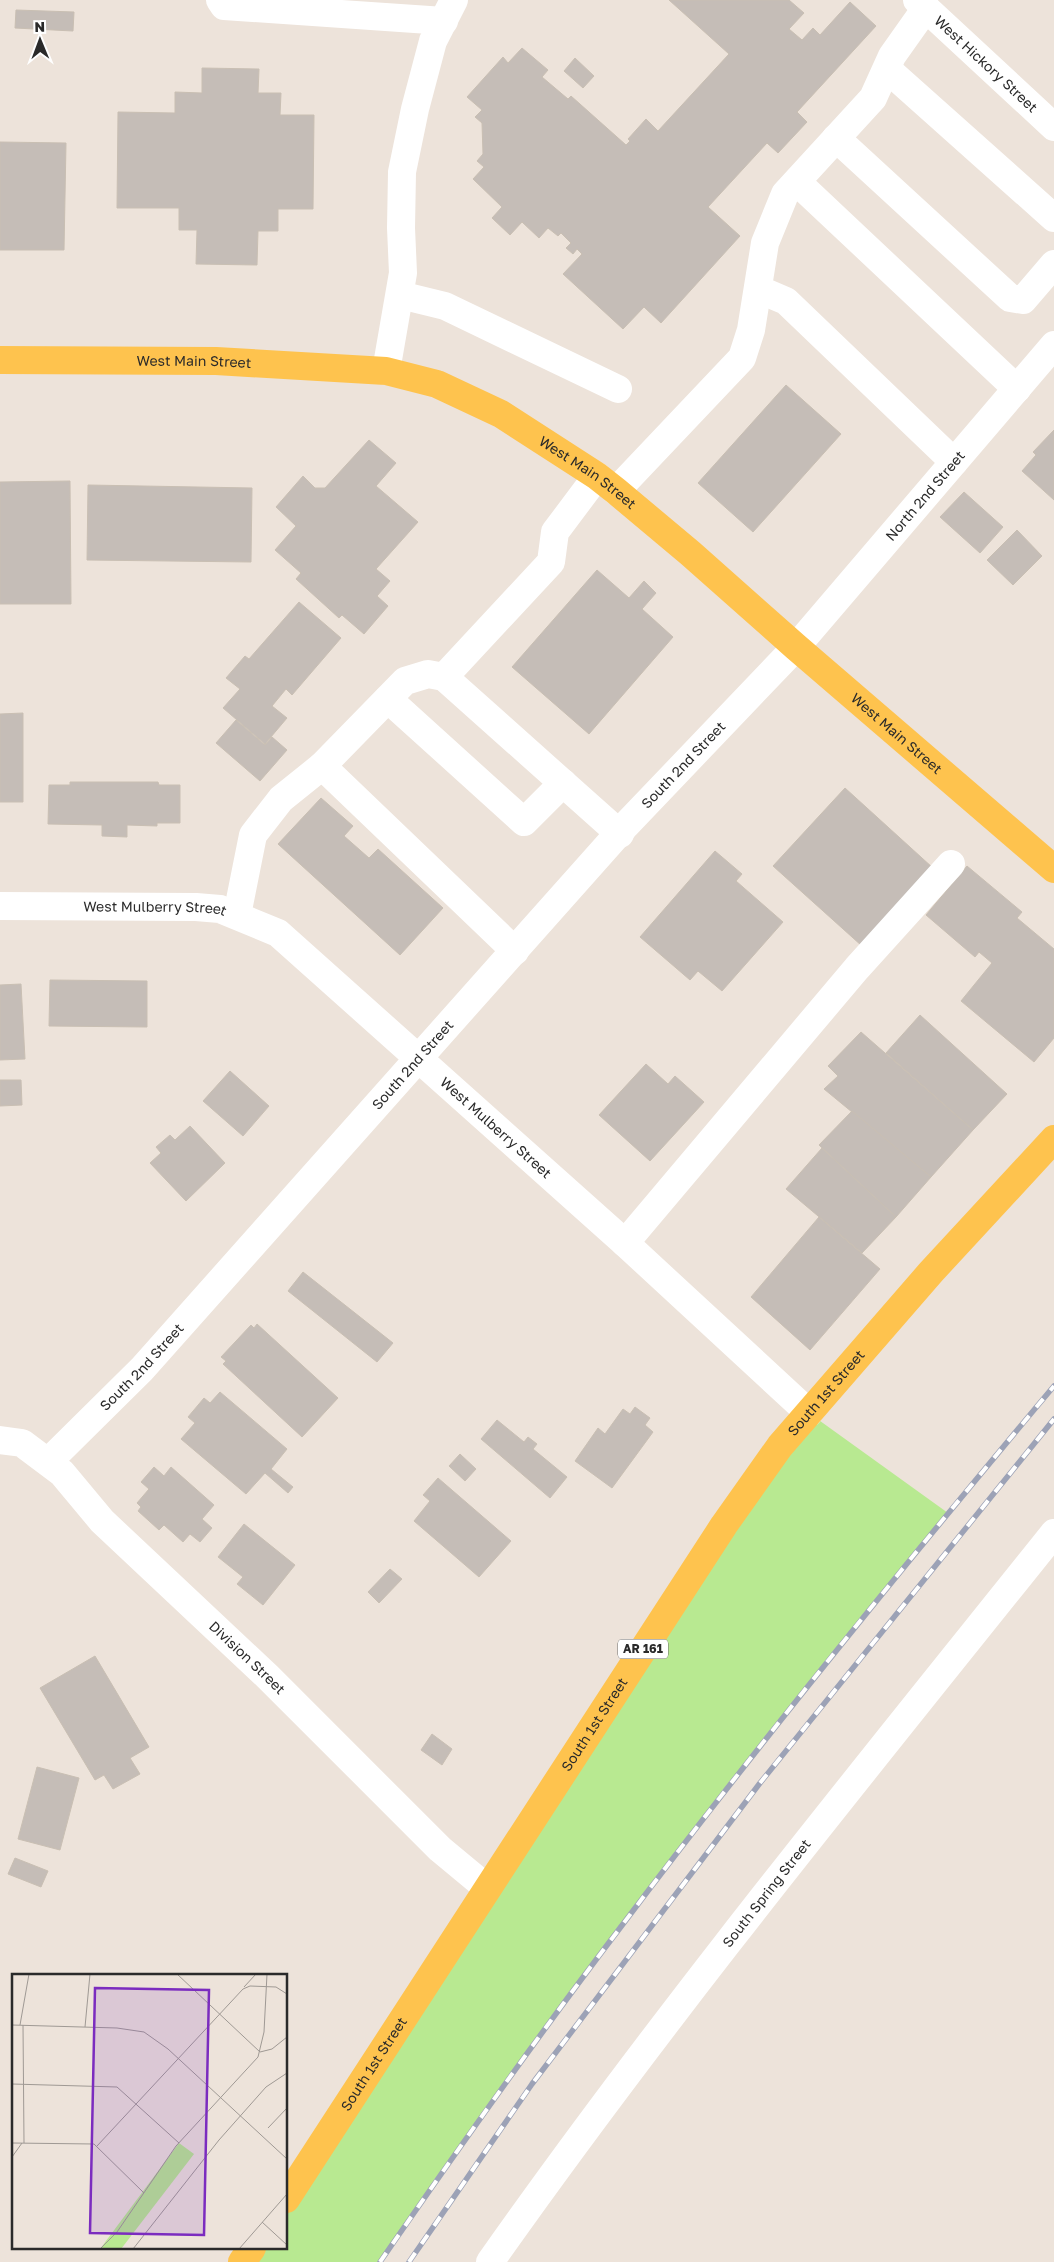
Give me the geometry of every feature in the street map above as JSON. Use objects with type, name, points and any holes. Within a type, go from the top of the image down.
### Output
[{"type":"main road","name":"West Main Street","points":[[0,360],[216,361],[386,371],[436,384],[501,414],[607,484],[690,553],[1054,869]]},
{"type":"main road","name":"South 1st Street","points":[[288,2196],[486,1888],[724,1524],[780,1446],[931,1272],[1054,1139]]},
{"type":"main road","points":[[242,2262],[251,2250]]},
{"type":"street","points":[[220,0],[224,6],[449,10],[433,41],[415,109],[402,172],[401,228],[403,273],[386,371]]},
{"type":"street","points":[[444,677],[551,562],[555,532],[742,358],[751,330],[765,243],[785,194],[873,98],[892,56],[921,4]]},
{"type":"street","name":"West Hickory Street","points":[[921,4],[1054,126]]},
{"type":"street","points":[[886,69],[1054,218]]},
{"type":"street","points":[[836,138],[1010,298],[1023,300],[1054,264]]},
{"type":"street","points":[[797,182],[1017,389]]},
{"type":"street","points":[[758,289],[786,301],[954,462]]},
{"type":"street","points":[[400,295],[445,306],[618,389]]},
{"type":"street","name":"North 2nd Street","points":[[796,647],[1054,346]]},
{"type":"street","name":"South 2nd Street","points":[[49,1461],[142,1369],[626,825],[796,647]]},
{"type":"street","points":[[237,915],[253,835],[281,799],[322,766],[405,681],[428,674],[444,677],[620,834]]},
{"type":"street","points":[[388,699],[524,822],[563,783]]},
{"type":"street","points":[[322,766],[515,951]]},
{"type":"street","points":[[625,1243],[857,968],[951,864]]},
{"type":"street","name":"West Mulberry Street","points":[[0,906],[196,907],[220,910],[237,915],[278,933],[625,1243],[809,1413]]},
{"type":"street","name":"Division Street","points":[[0,1440],[22,1443],[49,1461],[62,1473],[102,1521],[267,1676],[440,1849],[486,1888]]},
{"type":"street","name":"South Spring Street","points":[[490,2262],[567,2153],[715,1958],[1054,1533]]},
{"type":"green space","points":[[809,1413],[948,1513],[823,1667],[660,1875],[558,2010],[380,2262],[242,2262],[251,2250],[288,2250],[288,2196]]},
{"type":"building","points":[[669,0],[789,0],[804,13],[789,29],[802,40],[813,28],[820,35],[850,2],[876,26],[797,112],[807,122],[778,153],[767,143],[708,207],[740,236],[661,323],[644,307],[623,329],[563,274],[582,254],[577,249],[573,254],[566,248],[571,243],[561,233],[558,236],[548,228],[539,238],[522,222],[510,235],[492,218],[502,207],[473,179],[484,167],[477,161],[483,154],[482,123],[475,117],[482,110],[467,97],[503,57],[508,63],[522,48],[548,70],[542,77],[568,99],[571,96],[626,145],[630,141],[628,139],[646,119],[658,131],[729,54]]},
{"type":"building","points":[[16,10],[74,12],[73,31],[15,28]]},
{"type":"building","points":[[575,58],[594,76],[583,88],[564,71]]},
{"type":"building","points":[[202,68],[259,69],[258,93],[281,93],[280,115],[314,115],[313,209],[278,209],[278,231],[258,231],[257,265],[196,264],[197,230],[179,230],[179,208],[117,208],[118,112],[175,113],[175,92],[202,93]]},
{"type":"building","points":[[0,142],[66,143],[64,250],[0,250]]},
{"type":"building","points":[[786,385],[841,434],[753,532],[698,483]]},
{"type":"building","points":[[1054,430],[1054,500],[1022,471],[1036,455],[1033,452]]},
{"type":"building","points":[[369,440],[396,463],[376,486],[418,522],[376,569],[390,581],[377,596],[388,606],[364,634],[342,615],[339,618],[296,579],[301,573],[275,550],[296,526],[276,507],[303,476],[315,488],[325,488]]},
{"type":"building","points":[[70,481],[71,604],[0,604],[0,482]]},
{"type":"building","points":[[88,485],[252,488],[251,562],[87,560]]},
{"type":"building","points":[[964,492],[1003,527],[980,553],[940,517]]},
{"type":"building","points":[[1017,530],[1042,556],[1013,585],[987,560]]},
{"type":"building","points":[[597,570],[629,598],[644,581],[656,593],[642,609],[673,637],[589,734],[512,667]]},
{"type":"building","points":[[299,602],[341,638],[292,695],[286,689],[272,706],[287,718],[265,744],[223,708],[240,689],[226,678],[245,656],[249,659]]},
{"type":"building","points":[[23,713],[23,802],[0,802],[0,714]]},
{"type":"building","points":[[236,720],[265,745],[272,737],[287,750],[260,781],[216,743]]},
{"type":"building","points":[[70,782],[158,782],[159,785],[180,785],[180,823],[157,823],[157,826],[127,825],[127,837],[102,836],[102,825],[48,824],[49,785],[70,785]]},
{"type":"building","points":[[845,788],[933,868],[862,946],[773,866]]},
{"type":"building","points":[[321,798],[353,826],[344,836],[369,858],[378,849],[443,908],[400,955],[278,844]]},
{"type":"building","points":[[715,851],[742,874],[736,881],[783,922],[722,991],[698,971],[690,980],[640,937]]},
{"type":"building","points":[[967,866],[1022,912],[1017,918],[1054,949],[1054,1038],[1034,1062],[961,1001],[992,963],[979,952],[975,957],[926,915]]},
{"type":"building","points":[[50,980],[147,981],[147,1027],[49,1026]]},
{"type":"building","points":[[21,984],[25,1059],[0,1060],[0,985]]},
{"type":"building","points":[[920,1015],[1007,1094],[973,1130],[886,1053]]},
{"type":"building","points":[[861,1032],[973,1130],[931,1177],[824,1089],[838,1076],[828,1066]]},
{"type":"building","points":[[646,1064],[668,1084],[675,1076],[704,1102],[650,1161],[599,1115]]},
{"type":"building","points":[[230,1071],[269,1106],[243,1136],[203,1101]]},
{"type":"building","points":[[0,1080],[21,1080],[22,1105],[0,1106]]},
{"type":"building","points":[[852,1111],[931,1177],[896,1217],[819,1145]]},
{"type":"building","points":[[190,1126],[225,1163],[186,1201],[150,1163],[161,1153],[156,1147],[170,1135],[175,1140]]},
{"type":"building","points":[[822,1148],[896,1217],[862,1253],[786,1189]]},
{"type":"building","points":[[819,1217],[880,1269],[810,1350],[751,1297]]},
{"type":"building","points":[[303,1272],[393,1343],[377,1362],[288,1291]]},
{"type":"building","points":[[257,1324],[338,1398],[302,1437],[223,1364],[226,1361],[221,1357],[251,1325],[254,1328]]},
{"type":"building","points":[[220,1392],[287,1449],[271,1469],[293,1487],[288,1493],[265,1473],[246,1494],[181,1439],[195,1423],[188,1417],[204,1398],[210,1403]]},
{"type":"building","points":[[635,1407],[650,1418],[645,1425],[653,1432],[612,1488],[575,1461],[598,1428],[605,1434],[623,1409],[630,1414]]},
{"type":"building","points":[[497,1420],[524,1442],[528,1437],[537,1444],[533,1449],[567,1477],[550,1498],[481,1439]]},
{"type":"building","points":[[460,1454],[476,1469],[465,1481],[449,1466]]},
{"type":"building","points":[[154,1467],[164,1476],[171,1467],[214,1505],[202,1519],[212,1528],[200,1542],[190,1534],[183,1542],[164,1525],[159,1530],[138,1511],[141,1507],[137,1503],[149,1489],[141,1482]]},
{"type":"building","points":[[438,1478],[511,1541],[479,1577],[414,1521],[430,1501],[423,1495]]},
{"type":"building","points":[[244,1524],[295,1565],[263,1605],[237,1584],[243,1577],[218,1557]]},
{"type":"building","points":[[390,1569],[402,1579],[379,1603],[368,1592]]},
{"type":"building","points":[[95,1656],[149,1747],[130,1758],[140,1774],[113,1789],[104,1775],[95,1780],[40,1688]]},
{"type":"building","points":[[432,1734],[452,1749],[442,1765],[421,1750]]},
{"type":"building","points":[[37,1767],[79,1778],[60,1850],[18,1839]]},
{"type":"building","points":[[15,1858],[48,1871],[41,1887],[8,1874]]},
{"type":"railway","points":[[380,2262],[528,2052],[672,1859],[833,1654],[1054,1386]]},
{"type":"railway","points":[[409,2262],[532,2084],[760,1783],[1054,1419]]}]
